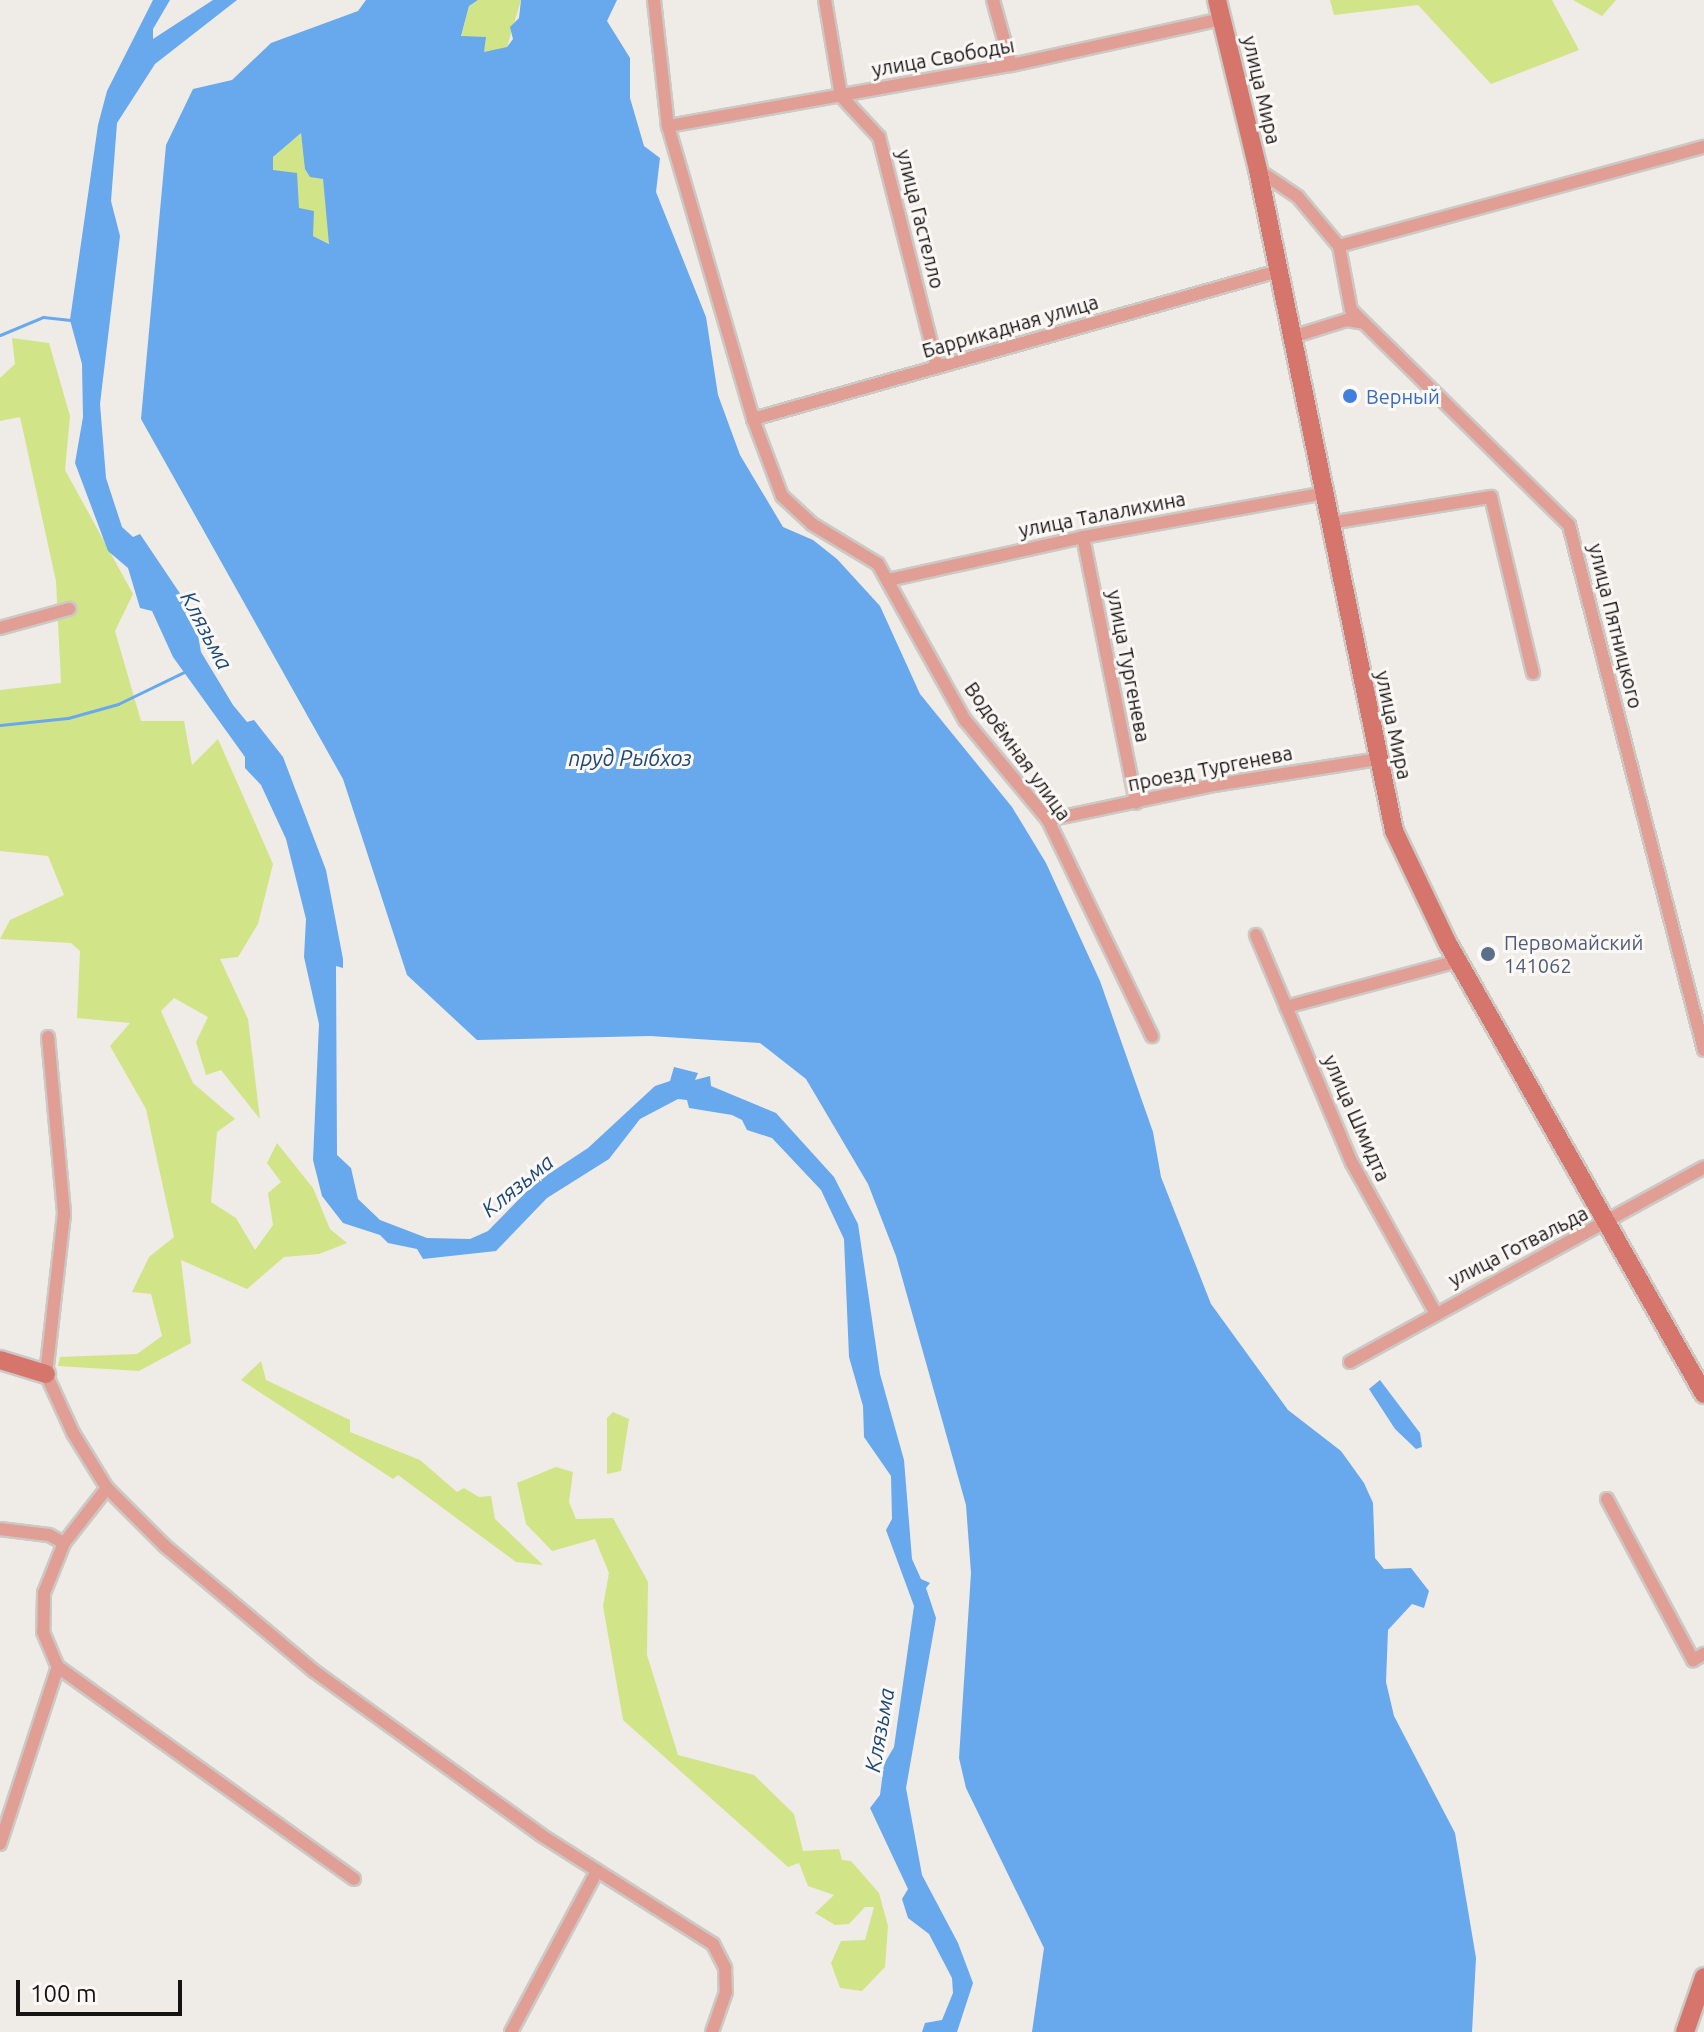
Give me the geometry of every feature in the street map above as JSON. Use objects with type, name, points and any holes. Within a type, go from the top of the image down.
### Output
[{"type":"street","name":"Водоёмная улица","points":[[654,0],[668,126],[753,419],[782,496],[812,524],[878,564],[965,720],[1048,820],[1152,1036]]},
{"type":"street","points":[[825,0],[841,96]]},
{"type":"street","points":[[993,0],[1011,65]]},
{"type":"street","name":"улица Мира","points":[[1217,0],[1258,170],[1394,831],[1458,961],[1704,1394]]},
{"type":"street","name":"улица Свободы","points":[[668,126],[1011,65],[1222,19]]},
{"type":"street","name":"улица Гастелло","points":[[841,96],[879,137],[937,367]]},
{"type":"street","points":[[1258,170],[1298,197],[1339,246],[1704,147]]},
{"type":"street","name":"улица Пятницкого","points":[[1339,246],[1351,310],[1569,525],[1704,1050]]},
{"type":"street","name":"Баррикадная улица","points":[[753,419],[1278,271]]},
{"type":"street","points":[[1292,337],[1347,320],[1364,323]]},
{"type":"street","name":"улица Талалихина","points":[[888,580],[1083,537],[1324,493]]},
{"type":"street","points":[[1330,523],[1491,497],[1533,673]]},
{"type":"street","name":"улица Тургенева","points":[[1083,537],[1136,803]]},
{"type":"street","points":[[0,628],[69,609]]},
{"type":"street","name":"проезд Тургенева","points":[[1048,820],[1379,759]]},
{"type":"street","name":"улица Шмидта","points":[[1256,935],[1352,1163],[1435,1312]]},
{"type":"street","points":[[1286,1007],[1458,961]]},
{"type":"street","points":[[48,1037],[64,1214],[46,1374],[73,1433],[107,1488],[165,1546],[314,1671],[597,1871],[713,1944],[725,1968],[726,1992],[712,2032]]},
{"type":"street","name":"улица Готвальда","points":[[1350,1362],[1435,1312],[1606,1224],[1704,1167]]},
{"type":"street","points":[[0,1360],[46,1374]]},
{"type":"street","points":[[107,1488],[64,1543],[44,1593],[43,1632],[58,1667],[354,1879]]},
{"type":"street","points":[[1607,1499],[1693,1660],[1704,1654]]},
{"type":"street","points":[[0,1529],[49,1535],[64,1543]]},
{"type":"street","points":[[0,1844],[58,1667]]},
{"type":"street","points":[[511,2032],[597,1871]]},
{"type":"street","points":[[1685,2032],[1704,1977]]},
{"type":"green space","points":[[478,0],[521,0],[507,47],[484,53],[461,37],[469,6]]},
{"type":"green space","points":[[1330,0],[1552,0],[1579,50],[1491,84],[1418,5],[1334,15]]},
{"type":"green space","points":[[1573,0],[1616,0],[1602,16]]},
{"type":"green space","points":[[301,133],[306,169],[323,179],[330,244],[313,236],[273,170],[273,157]]},
{"type":"green space","points":[[12,338],[49,343],[70,416],[65,470],[133,594],[115,631],[141,721],[184,721],[192,765],[218,739],[273,864],[258,924],[238,957],[220,959],[248,1019],[260,1119],[221,1070],[206,1075],[196,1042],[208,1017],[174,998],[161,1011],[193,1083],[235,1119],[217,1132],[211,1202],[236,1218],[255,1250],[273,1225],[268,1193],[281,1182],[267,1163],[277,1143],[313,1188],[330,1229],[347,1243],[319,1254],[284,1257],[247,1289],[181,1260],[191,1343],[139,1371],[58,1366],[60,1357],[137,1354],[162,1336],[151,1294],[132,1292],[149,1257],[174,1237],[146,1109],[110,1046],[130,1023],[77,1018],[80,951],[71,943],[0,939],[10,920],[64,895],[48,856],[0,851],[0,690],[61,683],[56,581],[20,417],[0,421],[0,378],[15,364]]},
{"type":"green space","points":[[261,1361],[266,1380],[350,1420],[350,1432],[420,1460],[457,1492],[464,1488],[479,1497],[491,1496],[495,1519],[543,1565],[516,1562],[398,1475],[393,1479],[241,1380]]},
{"type":"green space","points":[[613,1412],[629,1419],[621,1471],[607,1474],[607,1418]]},
{"type":"green space","points":[[556,1467],[573,1472],[569,1502],[576,1519],[613,1518],[648,1582],[647,1655],[678,1755],[754,1775],[794,1814],[803,1851],[839,1849],[842,1860],[851,1861],[879,1893],[888,1926],[885,1967],[862,1991],[840,1988],[831,1963],[841,1941],[865,1940],[874,1907],[865,1907],[849,1924],[835,1925],[815,1913],[834,1895],[808,1886],[799,1863],[788,1867],[623,1720],[603,1606],[609,1573],[595,1539],[552,1551],[526,1524],[517,1483]]},
{"type":"water","points":[[153,0],[170,0],[153,29],[153,39],[213,0],[237,0],[155,64],[117,123],[111,201],[120,236],[100,404],[106,478],[122,527],[133,537],[140,534],[179,592],[196,624],[201,652],[233,705],[247,722],[254,720],[283,757],[326,870],[343,959],[343,968],[336,966],[337,1155],[351,1168],[358,1199],[380,1220],[427,1238],[470,1239],[488,1231],[535,1183],[588,1148],[655,1086],[670,1081],[674,1067],[698,1073],[695,1080],[710,1076],[711,1086],[776,1113],[834,1177],[858,1224],[880,1374],[904,1460],[912,1559],[921,1579],[930,1583],[926,1588],[936,1618],[906,1788],[922,1875],[958,1943],[973,1983],[957,2032],[922,2032],[925,2023],[942,2020],[953,1993],[952,1978],[929,1934],[908,1918],[902,1899],[908,1889],[870,1808],[880,1795],[884,1764],[894,1747],[914,1606],[886,1530],[892,1519],[891,1476],[864,1437],[863,1406],[849,1357],[844,1239],[821,1190],[772,1138],[747,1130],[742,1120],[732,1115],[689,1108],[687,1100],[678,1099],[640,1119],[609,1159],[547,1198],[496,1251],[423,1259],[417,1249],[388,1243],[380,1235],[343,1223],[322,1196],[313,1160],[319,1024],[304,957],[306,919],[286,839],[261,785],[245,768],[245,757],[173,657],[152,611],[140,608],[128,568],[108,551],[75,463],[83,417],[82,364],[70,320],[98,125],[107,91]]},
{"type":"water","name":"пруд Рыбхоз","points":[[366,0],[478,0],[469,6],[461,36],[486,37],[484,52],[507,47],[513,39],[510,27],[519,18],[521,0],[617,0],[607,21],[630,58],[630,98],[644,146],[660,158],[656,192],[706,317],[718,395],[740,455],[783,527],[813,540],[837,559],[880,606],[920,694],[1012,807],[1046,863],[1100,981],[1153,1132],[1161,1177],[1211,1304],[1288,1410],[1341,1451],[1364,1483],[1373,1503],[1375,1558],[1384,1569],[1411,1568],[1429,1591],[1424,1608],[1412,1604],[1388,1630],[1386,1682],[1394,1716],[1455,1833],[1476,1958],[1472,2032],[1032,2032],[1044,1948],[966,1788],[959,1758],[971,1573],[966,1505],[896,1256],[868,1184],[806,1079],[760,1043],[650,1036],[477,1040],[407,975],[343,779],[141,419],[166,145],[193,89],[232,80],[271,43],[358,11]],"holes":[[[301,133],[305,169],[310,177],[323,179],[329,244],[313,236],[314,211],[299,208],[297,173],[273,170],[273,157]]]},
{"type":"water","points":[[1380,1380],[1420,1433],[1422,1447],[1416,1449],[1395,1429],[1369,1389]]},
{"type":"waterway","points":[[0,335],[43,317],[73,320]]},
{"type":"waterway","points":[[0,725],[68,718],[118,704],[186,671]]},
{"type":"place","name":"Верный","points":[[1350,396]]},
{"type":"place","name":"Первомайский 141062","points":[[1488,954]]},
{"type":"water label","name":"Клязьма","points":[[207,630]]},
{"type":"water label","name":"Клязьма","points":[[517,1185]]},
{"type":"water label","name":"Клязьма","points":[[879,1730]]}]
